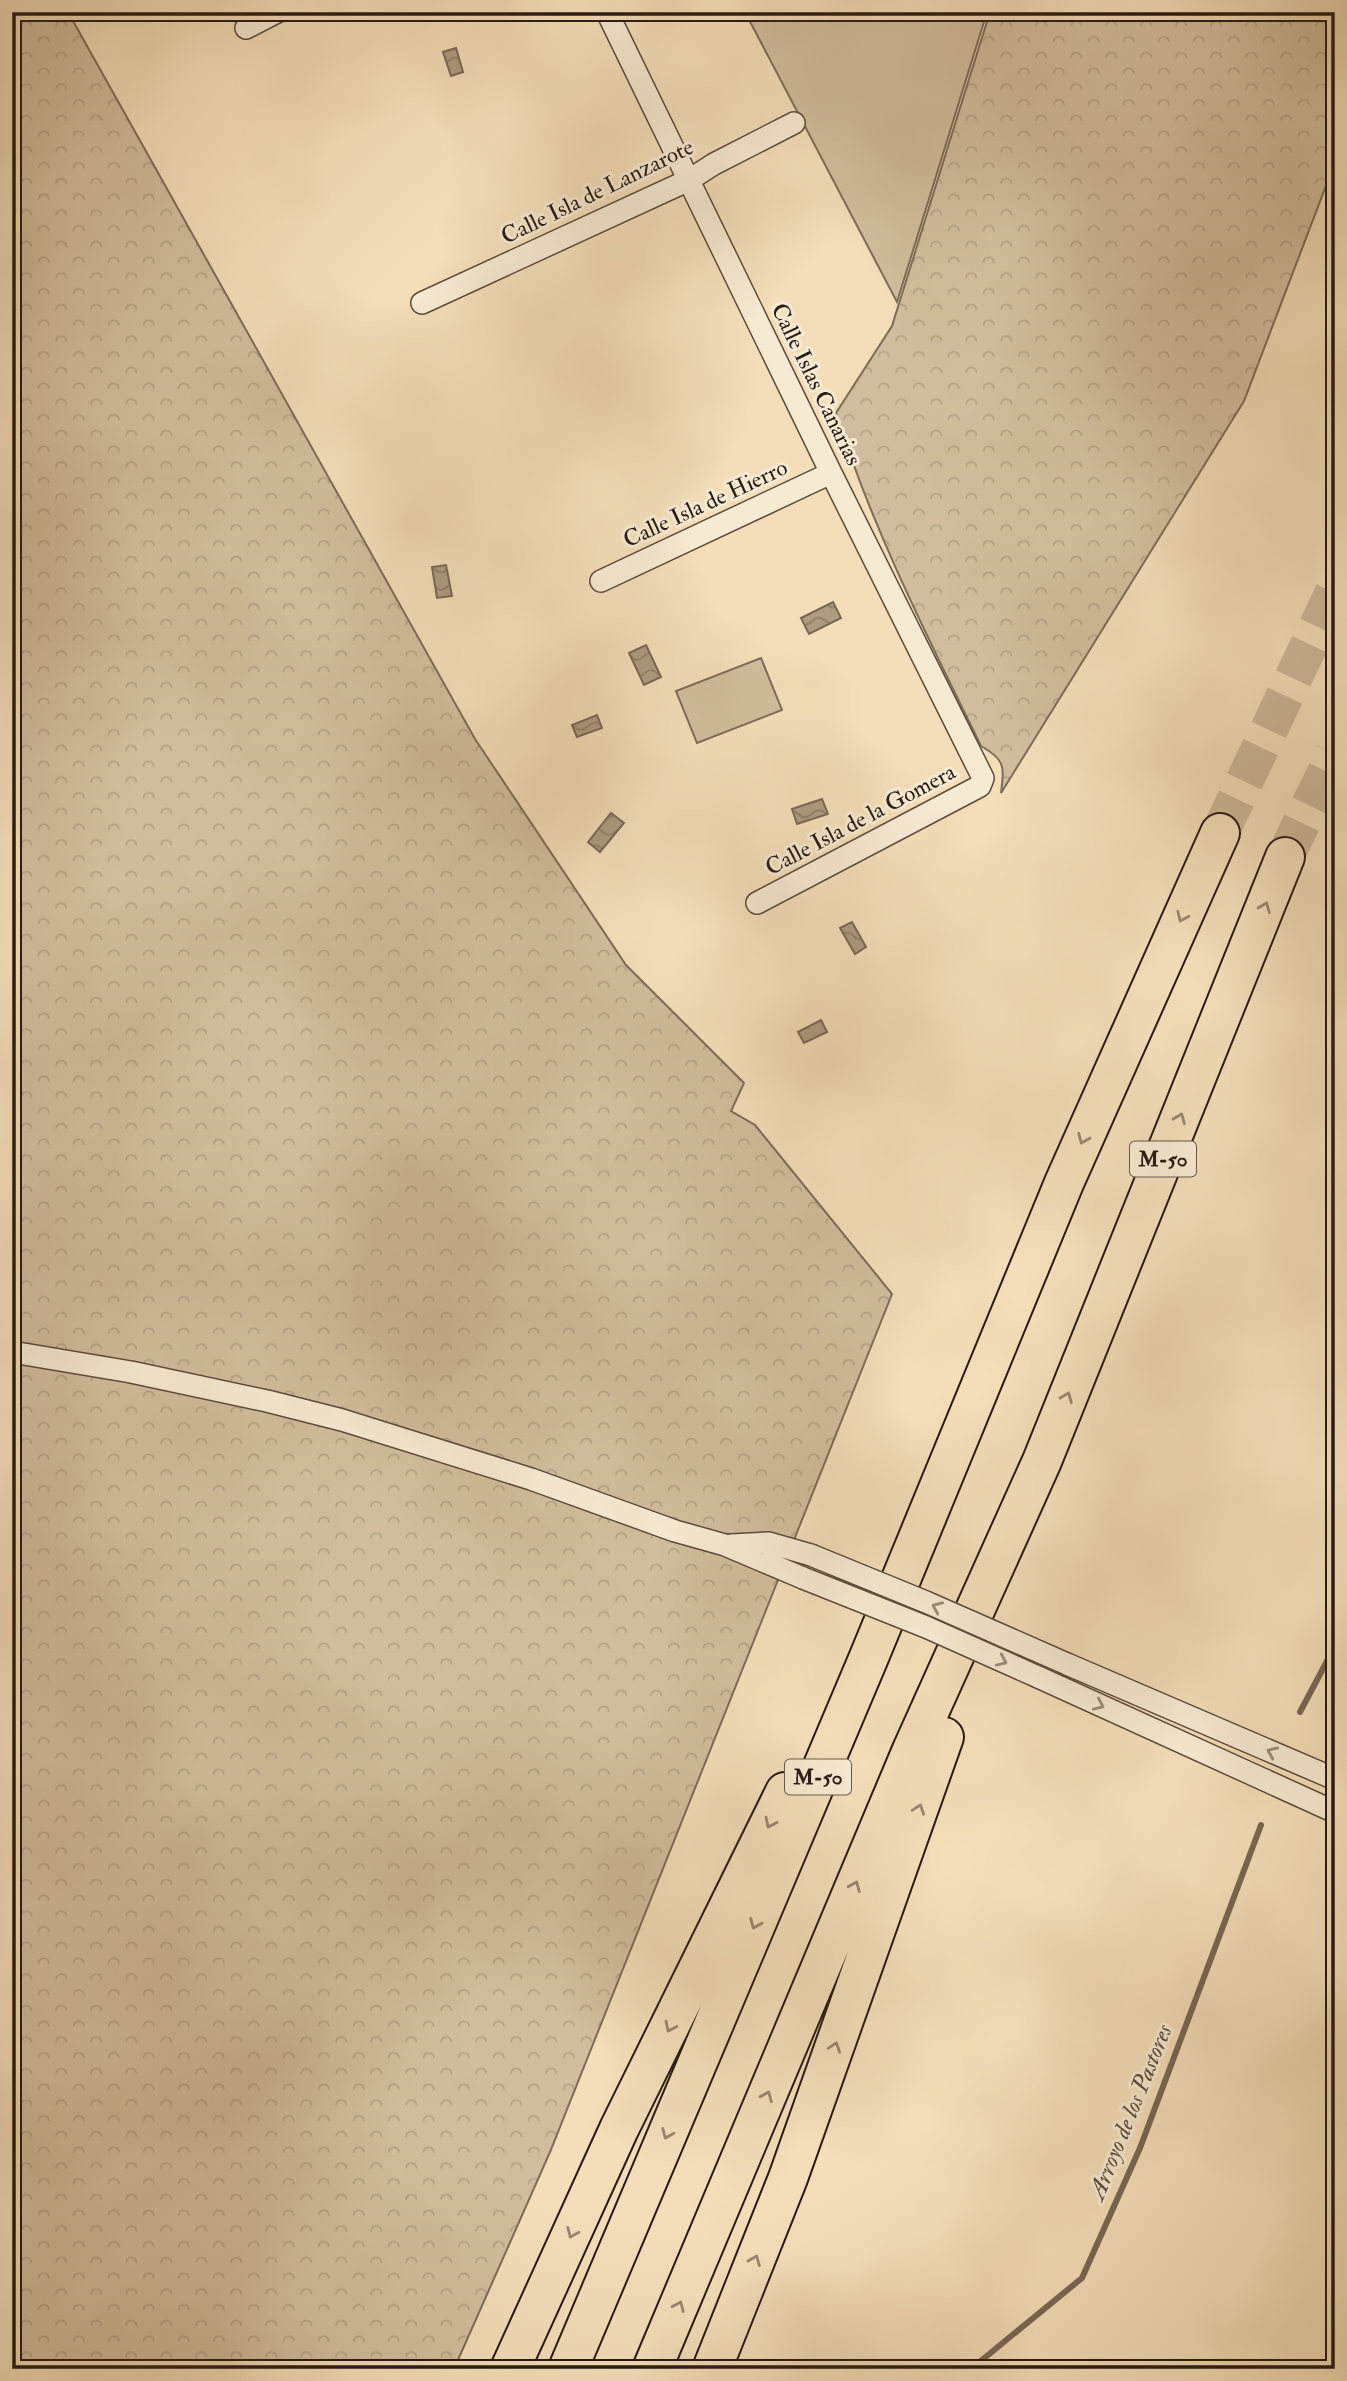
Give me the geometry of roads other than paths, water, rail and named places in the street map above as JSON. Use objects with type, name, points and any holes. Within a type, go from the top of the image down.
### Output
[{"type":"highway","name":"M-50","points":[[568,2369],[864,1670],[1064,1183],[1220,833]]},
{"type":"highway","name":"M-50","points":[[652,2369],[912,1750],[1042,1461],[1285,857]]},
{"type":"highway","points":[[510,2369],[619,2129],[828,1704],[1003,1297],[1064,1183]]},
{"type":"highway","points":[[712,2369],[788,2178],[1042,1461]]},
{"type":"street","points":[[246,28],[277,12]]},
{"type":"street","name":"Calle Islas Canarias","points":[[607,12],[983,778]]},
{"type":"street","name":"Calle Isla de Lanzarote","points":[[422,303],[689,180],[714,164],[794,123]]},
{"type":"street","name":"Calle Isla de Hierro","points":[[601,581],[831,473]]},
{"type":"street","name":"Calle Isla de la Gomera","points":[[757,903],[980,786],[983,778]]},
{"type":"street","points":[[12,1352],[131,1372],[342,1420],[427,1445],[675,1531],[725,1545],[926,1627],[1335,1812]]},
{"type":"street","points":[[725,1545],[769,1543],[811,1555],[1335,1779]]},
{"type":"water","points":[[456,48],[463,72],[451,76],[443,52]]},
{"type":"water","points":[[446,565],[452,596],[437,598],[432,567]]},
{"type":"water","points":[[833,602],[841,618],[809,634],[801,618]]},
{"type":"water","points":[[646,645],[661,677],[644,685],[629,653]]},
{"type":"water","points":[[597,715],[602,728],[577,737],[572,725]]},
{"type":"water","points":[[822,799],[828,814],[797,824],[792,809]]},
{"type":"water","points":[[611,813],[624,823],[600,852],[588,842]]},
{"type":"water","points":[[852,922],[866,947],[855,954],[840,928]]},
{"type":"water","points":[[821,1020],[827,1032],[804,1043],[798,1032]]},
{"type":"waterway","name":"Arroyo de los Pastores","points":[[1300,1712],[1335,1646]]},
{"type":"waterway","name":"Arroyo de los Pastores","points":[[971,2369],[1082,2278],[1140,2148],[1261,1825]]},
{"type":"tunnel","points":[[1220,833],[1335,590]]},
{"type":"tunnel","points":[[1285,857],[1335,754]]}]
